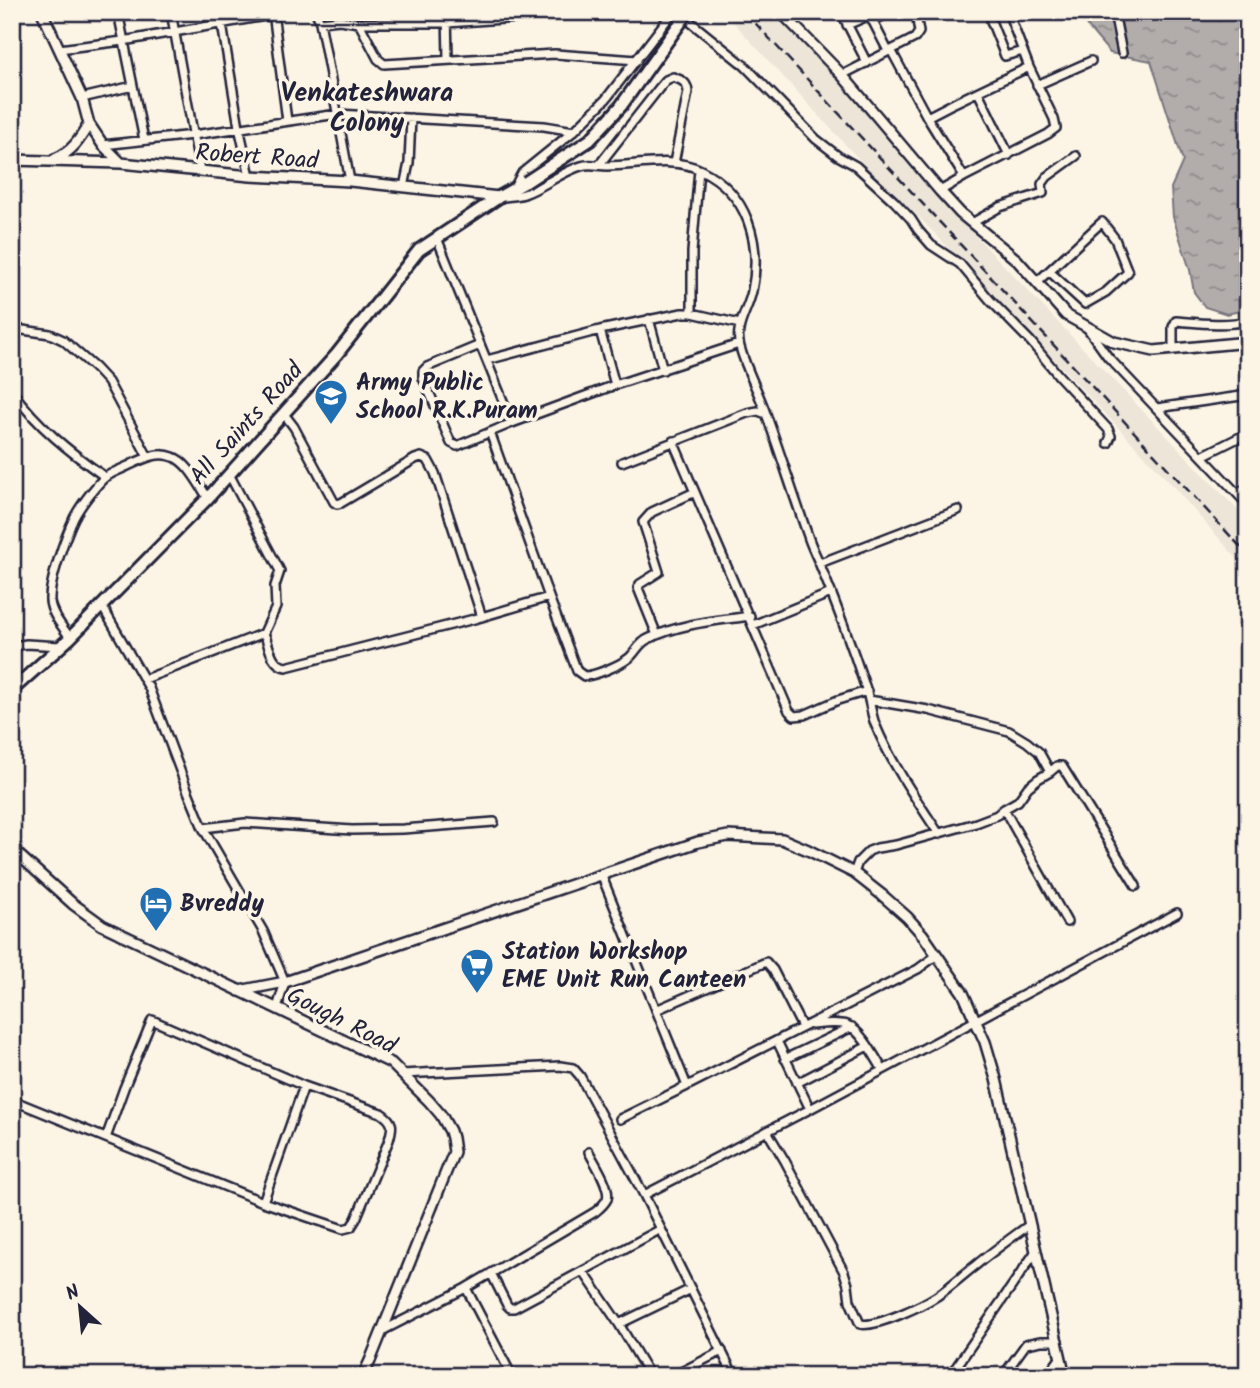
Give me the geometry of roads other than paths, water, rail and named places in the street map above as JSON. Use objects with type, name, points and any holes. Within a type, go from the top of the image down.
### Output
[{"type":"main road","name":"All Saints Road","points":[[12,691],[66,642],[208,498],[337,354],[419,250],[590,140],[621,106],[688,12]]},
{"type":"street","points":[[42,12],[82,98],[89,124],[103,145],[121,163]]},
{"type":"street","points":[[118,12],[144,140]]},
{"type":"street","points":[[171,12],[200,171]]},
{"type":"street","points":[[220,12],[250,176]]},
{"type":"street","points":[[59,50],[175,33],[288,12]]},
{"type":"street","points":[[317,12],[350,181]]},
{"type":"street","points":[[392,12],[394,24]]},
{"type":"street","points":[[447,12],[449,61]]},
{"type":"street","points":[[320,22],[340,16],[359,23],[447,23],[606,12]]},
{"type":"street","points":[[512,191],[522,173],[574,131],[606,99],[676,12],[745,66],[816,139],[856,166],[894,201],[931,245],[960,264],[1108,429],[1111,436],[1108,443]]},
{"type":"street","points":[[781,12],[842,75],[940,191],[972,223],[1017,260],[1066,315],[1114,342],[1154,351],[1248,342]]},
{"type":"street","points":[[841,12],[867,63]]},
{"type":"street","points":[[847,25],[870,16],[891,12]]},
{"type":"street","points":[[842,75],[918,35],[917,20],[930,12]]},
{"type":"street","points":[[940,191],[1056,128],[1008,12]]},
{"type":"street","points":[[1114,12],[1122,53]]},
{"type":"street","points":[[273,13],[287,121]]},
{"type":"street","points":[[870,16],[964,177]]},
{"type":"street","points":[[991,21],[1005,56],[1023,51]]},
{"type":"street","points":[[359,23],[378,59],[384,64],[555,54],[637,60]]},
{"type":"street","points":[[1037,85],[1091,61]]},
{"type":"street","points":[[927,117],[1029,67]]},
{"type":"street","points":[[599,165],[660,86],[673,77],[688,86],[674,163]]},
{"type":"street","points":[[82,98],[133,86]]},
{"type":"street","points":[[978,92],[1009,155]]},
{"type":"street","points":[[103,145],[338,114],[544,126],[574,131]]},
{"type":"street","points":[[404,187],[409,163],[411,118]]},
{"type":"street","points":[[50,161],[64,155],[76,145],[89,124]]},
{"type":"street","points":[[972,223],[1000,207],[1044,193],[1042,184],[1047,177],[1076,156]]},
{"type":"street","name":"Robert Road","points":[[12,160],[121,163],[250,176],[350,181],[499,197]]},
{"type":"street","points":[[499,197],[524,194],[582,165],[674,163],[698,169],[721,182],[730,193],[745,215],[753,236],[756,255],[752,290],[740,324],[739,344],[868,696],[874,722],[884,744],[939,834]]},
{"type":"street","points":[[692,313],[692,252],[698,169]]},
{"type":"street","points":[[1037,282],[1102,222],[1115,239],[1128,272],[1106,292],[1085,304],[1049,271]]},
{"type":"street","points":[[437,238],[512,423]]},
{"type":"street","points":[[487,360],[649,319],[692,313],[740,324]]},
{"type":"street","points":[[649,319],[663,370]]},
{"type":"street","points":[[1173,349],[1173,327],[1176,321],[1193,324],[1248,321]]},
{"type":"street","points":[[12,339],[14,326],[50,334],[62,340],[95,369],[116,394],[148,457]]},
{"type":"street","points":[[1087,328],[1108,357],[1248,505]]},
{"type":"street","points":[[600,330],[615,386]]},
{"type":"street","points":[[480,345],[427,367],[422,374],[451,443],[457,446],[512,423],[739,344]]},
{"type":"street","points":[[12,391],[35,420],[69,451],[105,477]]},
{"type":"street","points":[[1157,408],[1248,395]]},
{"type":"street","points":[[622,461],[753,411],[766,414]]},
{"type":"street","points":[[284,414],[337,504],[415,459],[421,457],[428,460],[435,473],[482,617]]},
{"type":"street","points":[[491,432],[577,671],[584,676],[593,676],[629,658],[645,640],[678,627],[750,616]]},
{"type":"street","points":[[1202,456],[1248,433]]},
{"type":"street","points":[[673,441],[789,711],[794,716],[804,715],[838,700],[868,696],[1009,731],[1039,752],[1050,772]]},
{"type":"street","points":[[12,646],[66,642],[52,610],[52,588],[74,518],[105,477],[148,457],[176,457],[208,498]]},
{"type":"street","points":[[145,679],[264,632],[276,607],[275,586],[280,571],[229,474]]},
{"type":"street","points":[[1237,493],[1248,488]]},
{"type":"street","points":[[657,635],[638,588],[659,572],[643,522],[652,512],[695,492]]},
{"type":"street","points":[[820,563],[958,510]]},
{"type":"street","points":[[753,625],[831,593]]},
{"type":"street","points":[[264,632],[276,663],[280,667],[286,667],[549,597]]},
{"type":"street","points":[[102,606],[145,679],[203,828],[263,931],[285,982],[277,1008]]},
{"type":"street","points":[[854,873],[858,862],[869,851],[939,834],[997,815],[1018,801],[1028,787],[1058,765],[1065,769],[1136,886]]},
{"type":"street","points":[[1004,809],[1067,922]]},
{"type":"street","points":[[203,828],[245,823],[352,830],[404,829],[494,822]]},
{"type":"street","points":[[239,991],[285,982],[698,842],[729,836],[782,839],[808,850],[854,873],[907,917],[963,993],[985,1042],[996,1079],[1065,1376]]},
{"type":"street","name":"Gough Road","points":[[12,849],[73,904],[102,925],[391,1063],[441,1115],[450,1131],[454,1152],[363,1376]]},
{"type":"street","points":[[601,874],[687,1086]]},
{"type":"street","points":[[644,1195],[1177,913]]},
{"type":"street","points":[[620,1119],[918,969],[937,955]]},
{"type":"street","points":[[656,1010],[766,961],[805,1026]]},
{"type":"street","points":[[12,1100],[263,1202],[344,1229],[351,1227],[356,1219],[392,1129],[391,1122],[382,1113],[304,1086],[152,1020],[106,1138]]},
{"type":"street","points":[[805,1026],[831,1023],[852,1027],[883,1070]]},
{"type":"street","points":[[785,1059],[852,1027]]},
{"type":"street","points":[[777,1041],[810,1109]]},
{"type":"street","points":[[797,1083],[868,1046]]},
{"type":"street","points":[[402,1074],[560,1066],[573,1068],[580,1076],[644,1195],[734,1376]]},
{"type":"street","points":[[263,1202],[304,1086]]},
{"type":"street","points":[[767,1131],[844,1272],[850,1301],[860,1324],[878,1323],[938,1295],[1029,1225]]},
{"type":"street","points":[[382,1331],[466,1288],[595,1212],[605,1203],[608,1188],[589,1152]]},
{"type":"street","points":[[491,1273],[507,1305],[510,1308],[518,1306],[661,1229]]},
{"type":"street","points":[[954,1374],[1036,1251]]},
{"type":"street","points":[[583,1271],[650,1376]]},
{"type":"street","points":[[466,1288],[512,1376]]},
{"type":"street","points":[[619,1324],[691,1289]]},
{"type":"street","points":[[1003,1376],[1026,1344],[1058,1341]]},
{"type":"street","points":[[673,1376],[722,1351]]},
{"type":"street","points":[[1047,1376],[1061,1357]]},
{"type":"water","points":[[1082,12],[1248,12],[1248,309],[1227,314],[1205,307],[1194,292],[1173,217],[1171,188],[1183,161],[1151,61],[1110,53],[1087,26]]},
{"type":"railway","points":[[745,12],[1248,555]]},
{"type":"place","name":"Army Public School R.K.Puram","points":[[331,426]]},
{"type":"place","name":"Bvreddy","points":[[156,933]]},
{"type":"place","name":"Station Workshop EME Unit Run Canteen","points":[[477,995]]},
{"type":"district","name":"Venkateshwara Colony","points":[[367,107]]}]
